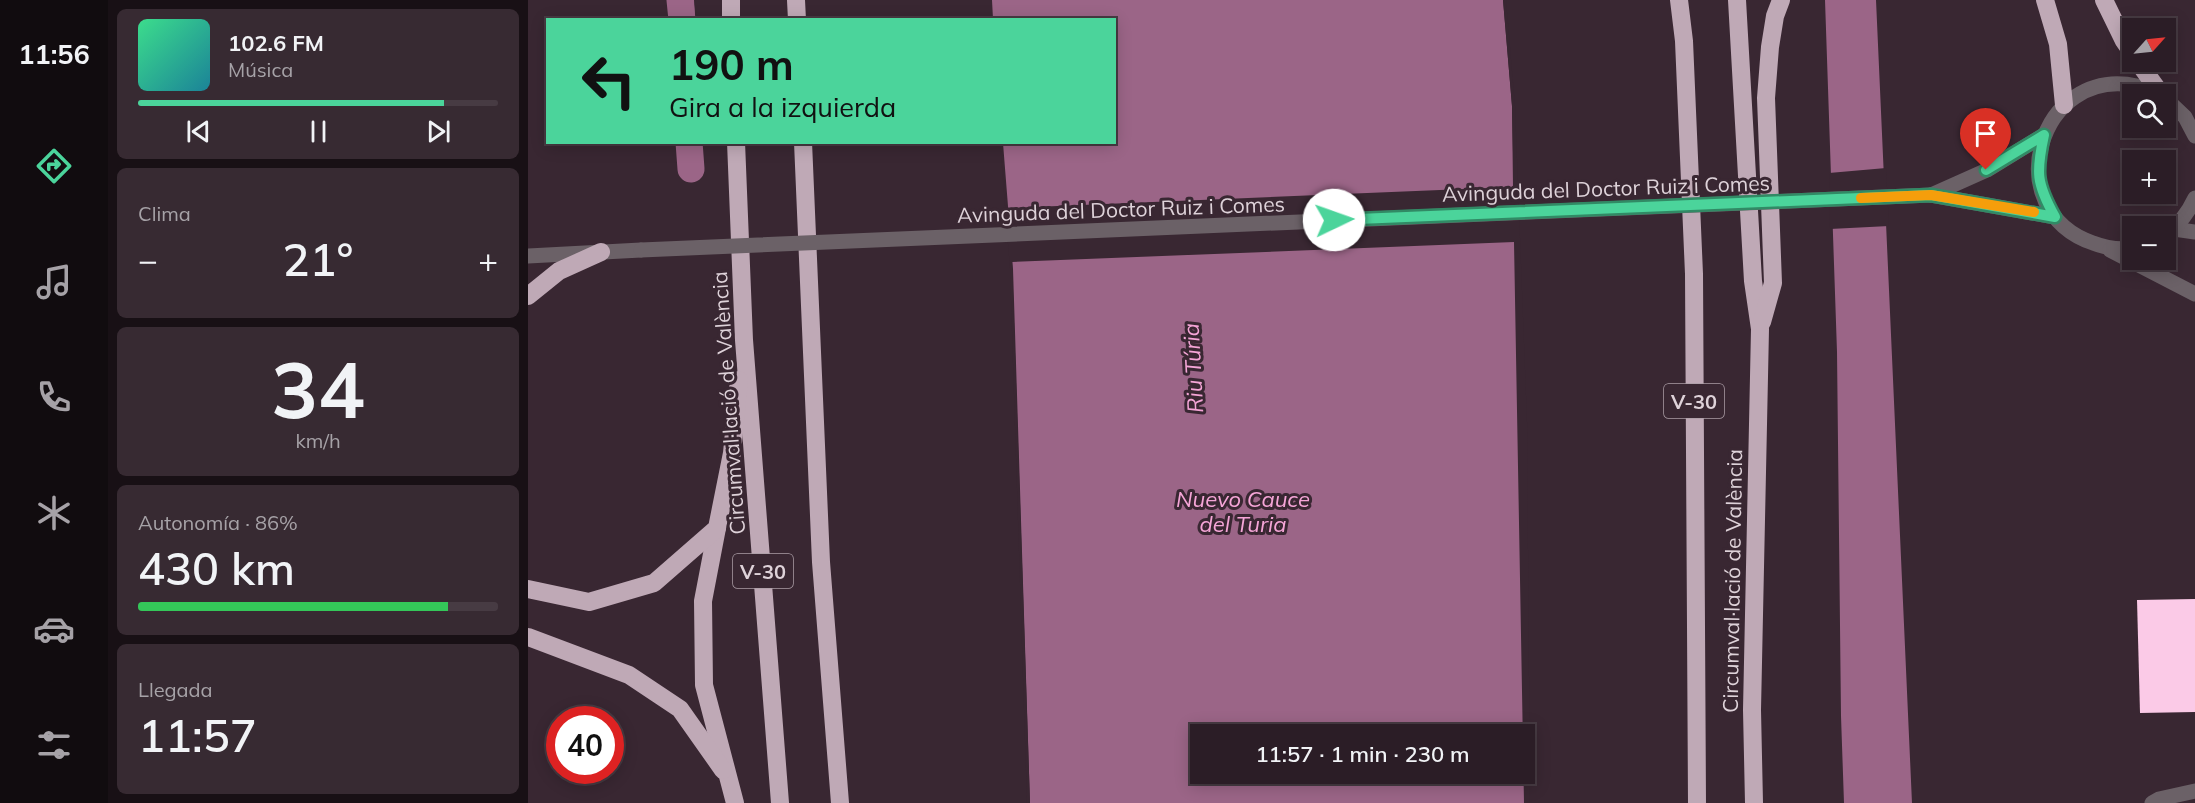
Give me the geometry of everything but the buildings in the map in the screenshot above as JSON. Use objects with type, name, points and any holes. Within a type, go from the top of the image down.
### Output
[{"type":"highway","points":[[731,0],[731,18]]},
{"type":"highway","points":[[796,0],[797,18]]},
{"type":"highway","name":"Circumval·lació de València","points":[[1680,0],[1684,41],[1694,274],[1697,803]]},
{"type":"highway","name":"Circumval·lació de València","points":[[1737,0],[1753,281],[1760,329],[1752,710],[1754,803]]},
{"type":"highway","points":[[1760,329],[1773,283],[1766,98],[1770,47],[1780,0]]},
{"type":"highway","points":[[2045,0],[2058,44],[2064,105]]},
{"type":"highway","points":[[2104,0],[2122,37]]},
{"type":"highway","name":"Circumval·lació de València","points":[[736,144],[744,340],[780,803]]},
{"type":"highway","name":"V-30","points":[[803,144],[821,562],[840,803]]},
{"type":"highway","points":[[528,296],[559,271],[601,252]]},
{"type":"highway","points":[[735,803],[704,685],[703,601],[732,453],[744,340]]},
{"type":"highway","points":[[528,589],[589,602],[654,583],[717,528]]},
{"type":"highway","points":[[528,637],[629,675],[680,709],[731,783]]},
{"type":"street","points":[[2122,85],[2112,85],[2086,91],[2064,105],[2052,119],[2044,135],[2038,163],[2041,192],[2055,217],[2078,238],[2108,248],[2195,294]]},
{"type":"street","points":[[2176,108],[2185,117],[2195,136]]},
{"type":"street","name":"Avinguda del Doctor Ruiz i Comes","points":[[1931,195],[1986,170],[2044,135]]},
{"type":"street","name":"Avinguda del Doctor Ruiz i Comes","points":[[528,256],[1931,195],[2055,217]]},
{"type":"street","points":[[2176,226],[2189,212],[2195,198]]},
{"type":"street","points":[[2176,232],[2195,232]]},
{"type":"street","points":[[2108,248],[2122,248]]},
{"type":"street","points":[[2152,803],[2159,798],[2195,791]]},
{"type":"water","name":"Nuevo Cauce del Turia","points":[[992,0],[1503,0],[1512,106],[1525,724],[1190,724],[1190,784],[1527,784],[1527,803],[1030,803],[1013,269],[1003,144],[1116,144],[1116,18],[993,18]]},
{"type":"water","points":[[1825,0],[1876,0],[1912,803],[1844,803],[1837,352]]},
{"type":"pier","points":[[1503,0],[1506,0],[1515,106],[1527,422],[1529,724],[1523,724],[1514,242],[1012,262],[1030,803],[1027,803],[1010,269],[1000,144],[1007,208],[1513,187],[1512,106]]},
{"type":"pier","points":[[1886,168],[1889,226],[1830,229],[1829,173]]},
{"type":"pier","points":[[1524,784],[1530,784],[1530,803],[1524,803]]},
{"type":"waterway","points":[[680,0],[682,18]]},
{"type":"waterway","points":[[690,0],[691,18]]},
{"type":"waterway","points":[[689,144],[691,169]]},
{"type":"slow traffic","points":[[1861,198],[1931,195],[2034,212]]},
{"type":"route","points":[[1334,220],[1931,195],[2055,217],[2041,192],[2038,163],[2044,135],[1986,170]]},
{"type":"water label","name":"Riu Túria","points":[[1193,368]]}]
